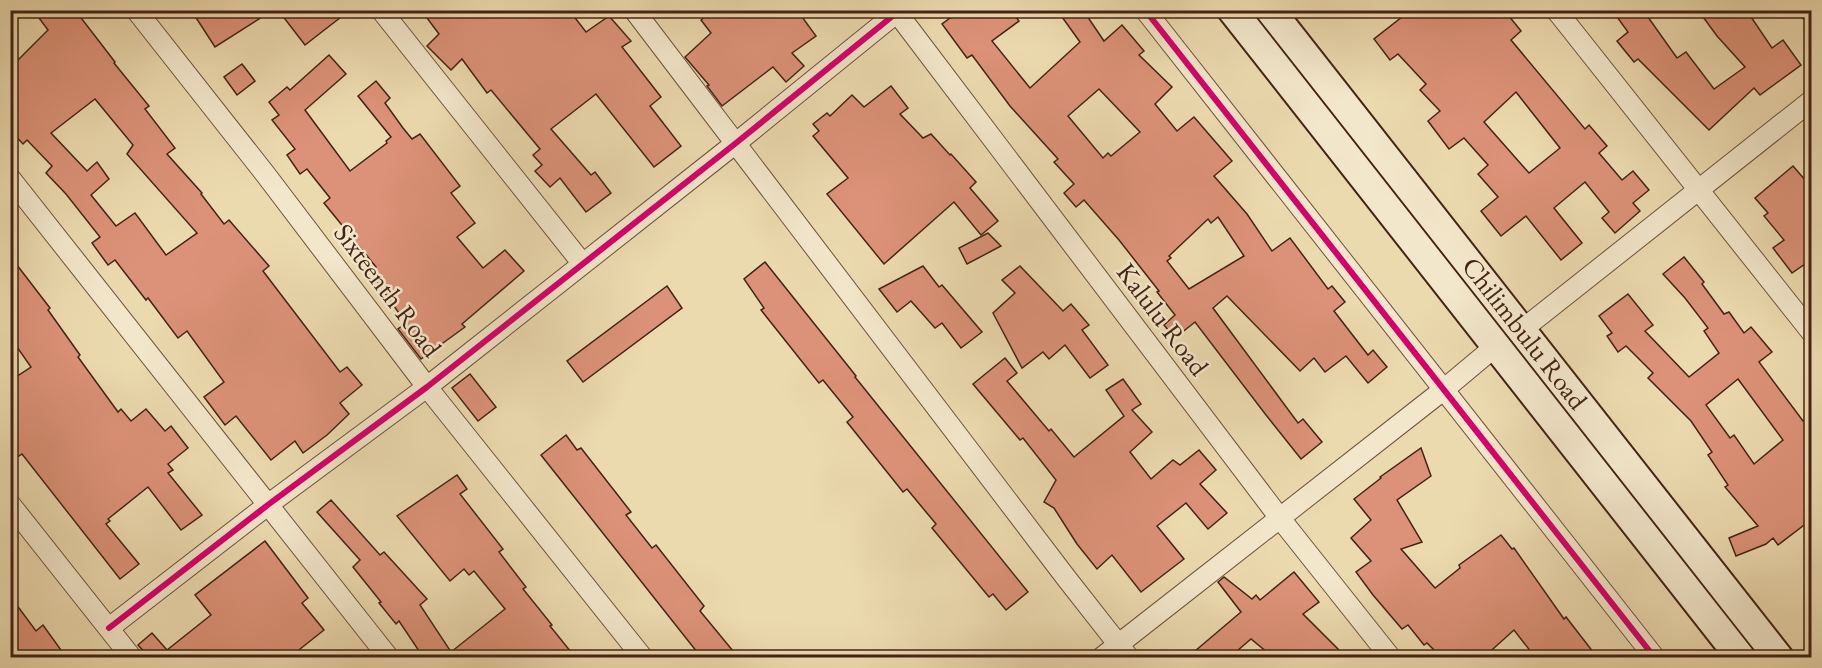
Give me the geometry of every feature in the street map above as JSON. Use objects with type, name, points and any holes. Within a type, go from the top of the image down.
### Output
[{"type":"main road","name":"Chilimbulu Road","points":[[1232,10],[1741,657]]},
{"type":"main road","name":"Chilimbulu Road","points":[[1270,10],[1779,657]]},
{"type":"street","name":"Sixteenth Road","points":[[136,10],[266,175],[427,387],[643,657]]},
{"type":"street","points":[[381,10],[582,263]]},
{"type":"street","points":[[634,10],[1123,651]]},
{"type":"street","points":[[1144,10],[1655,657]]},
{"type":"street","points":[[1556,10],[1812,333]]},
{"type":"street","points":[[110,628],[269,504],[427,387],[736,143],[897,11]]},
{"type":"street","name":"Kalulu Road","points":[[897,11],[1279,517],[1391,657]]},
{"type":"street","points":[[1522,329],[1812,100]]},
{"type":"street","points":[[10,178],[389,657]]},
{"type":"street","points":[[1101,657],[1123,651],[1279,517],[1497,345]]},
{"type":"street","points":[[10,504],[132,657]]},
{"type":"building","points":[[33,10],[75,10],[149,106],[145,109],[175,148],[167,154],[202,193],[224,224],[229,220],[269,266],[263,271],[340,372],[347,367],[362,385],[340,403],[349,414],[303,453],[295,441],[271,460],[236,416],[225,425],[204,397],[224,382],[187,331],[178,338],[115,260],[108,265],[92,243],[100,237],[46,173],[52,166],[27,140],[23,144],[10,130],[10,68],[48,30]],"holes":[[[95,99],[133,145],[127,154],[197,233],[166,255],[135,213],[116,226],[91,195],[109,179],[97,162],[87,171],[51,133]]]},
{"type":"building","points":[[191,10],[273,10],[215,47]]},
{"type":"building","points":[[278,10],[350,10],[305,45]]},
{"type":"building","points":[[421,10],[569,10],[586,32],[609,16],[631,41],[622,47],[661,97],[650,106],[681,146],[654,167],[596,94],[551,129],[591,175],[595,172],[611,193],[586,212],[560,178],[550,187],[535,171],[542,165],[533,155],[540,149],[491,90],[487,93],[462,59],[451,70],[427,46],[439,34]]},
{"type":"building","points":[[713,10],[797,10],[816,36],[792,53],[804,66],[786,82],[773,67],[722,106],[707,86],[709,85],[685,57],[711,33],[701,20]]},
{"type":"building","points":[[961,10],[1011,10],[1019,21],[992,41],[1030,88],[1080,42],[1057,10],[1083,10],[1104,41],[1122,25],[1144,51],[1139,55],[1172,87],[1155,104],[1177,131],[1194,117],[1232,161],[1214,176],[1247,214],[1272,251],[1290,238],[1328,289],[1332,286],[1345,302],[1334,311],[1368,355],[1373,350],[1387,367],[1368,383],[1346,356],[1325,372],[1314,358],[1300,371],[1227,296],[1213,308],[1298,423],[1303,419],[1322,442],[1301,459],[1195,322],[1175,338],[1164,325],[1175,315],[1157,292],[1159,291],[1084,200],[1076,207],[1064,193],[1074,184],[1054,162],[1058,159],[1010,106],[972,55],[967,58],[942,24]],"holes":[[[1099,89],[1140,132],[1111,156],[1108,153],[1103,158],[1068,116]],[[1218,217],[1244,256],[1189,289],[1167,261],[1171,258],[1169,256],[1208,219],[1211,223]]]},
{"type":"building","points":[[1411,10],[1504,10],[1521,31],[1511,40],[1585,129],[1589,125],[1607,146],[1599,153],[1622,180],[1633,171],[1649,190],[1633,203],[1640,211],[1615,233],[1602,218],[1609,212],[1585,182],[1554,208],[1582,243],[1561,260],[1526,216],[1501,236],[1481,211],[1498,197],[1478,174],[1488,165],[1464,138],[1449,149],[1428,121],[1440,111],[1420,90],[1426,84],[1398,54],[1390,60],[1374,39]],"holes":[[[1516,92],[1560,148],[1529,173],[1484,122]]]},
{"type":"building","points":[[1612,10],[1643,10],[1677,58],[1686,52],[1714,89],[1745,67],[1717,36],[1698,10],[1747,11],[1772,48],[1783,40],[1801,65],[1760,95],[1754,88],[1709,130],[1638,59],[1634,62],[1617,41],[1628,32]]},
{"type":"building","points":[[329,55],[346,74],[305,110],[350,171],[387,143],[386,141],[391,137],[358,96],[376,81],[390,98],[385,103],[403,128],[412,139],[420,134],[460,186],[451,193],[475,223],[457,237],[483,268],[505,250],[524,271],[462,324],[465,327],[421,359],[398,329],[406,323],[370,272],[376,267],[324,203],[330,198],[307,169],[300,174],[287,155],[295,149],[272,120],[279,115],[269,102],[287,87],[290,90]]},
{"type":"building","points":[[242,64],[255,81],[237,95],[224,77]]},
{"type":"building","points":[[891,86],[908,108],[900,114],[923,138],[931,134],[951,154],[976,182],[970,188],[998,221],[981,235],[954,202],[884,264],[827,194],[848,178],[813,136],[819,131],[813,124],[827,113],[830,116],[852,95],[864,107]]},
{"type":"building","points":[[1793,166],[1812,188],[1812,259],[1792,273],[1773,248],[1784,240],[1764,216],[1768,213],[1755,198]]},
{"type":"building","points":[[988,233],[1001,246],[967,264],[959,248]]},
{"type":"building","points":[[10,256],[50,308],[48,310],[80,355],[78,357],[118,412],[121,409],[131,421],[146,409],[165,431],[171,426],[188,448],[168,464],[173,470],[168,473],[202,515],[181,530],[148,487],[108,519],[110,521],[106,524],[139,564],[120,579],[22,454],[10,462],[10,381],[31,367],[10,337]]},
{"type":"building","points":[[1684,257],[1704,282],[1702,284],[1724,314],[1729,312],[1744,333],[1751,327],[1772,352],[1759,362],[1803,421],[1812,414],[1812,519],[1778,545],[1773,538],[1766,544],[1736,556],[1729,538],[1758,526],[1725,487],[1728,485],[1708,455],[1712,452],[1691,421],[1648,378],[1653,373],[1626,346],[1618,352],[1607,336],[1612,333],[1599,316],[1628,294],[1653,325],[1645,331],[1689,377],[1719,353],[1704,331],[1708,328],[1663,274]],"holes":[[[1738,379],[1783,440],[1754,464],[1734,435],[1730,438],[1706,405]]]},
{"type":"building","points":[[765,262],[1028,592],[1006,610],[993,594],[989,597],[932,528],[936,524],[907,489],[903,492],[847,422],[853,417],[823,380],[819,383],[761,310],[764,308],[744,279]]},
{"type":"building","points":[[923,266],[939,287],[942,285],[982,332],[961,348],[942,323],[935,328],[911,301],[897,312],[879,289]]},
{"type":"building","points":[[1020,266],[1063,311],[1071,304],[1089,325],[1082,330],[1108,365],[1090,378],[1065,345],[1049,359],[1043,352],[1022,368],[993,313],[1015,293],[1002,280]]},
{"type":"building","points":[[667,286],[682,308],[583,382],[567,361]]},
{"type":"building","points":[[1005,358],[1017,373],[1007,381],[1074,457],[1124,416],[1106,390],[1123,379],[1141,404],[1132,410],[1152,432],[1130,452],[1151,479],[1173,460],[1180,465],[1199,450],[1216,470],[1200,484],[1227,513],[1208,529],[1186,503],[1157,526],[1184,559],[1141,592],[1112,555],[1097,569],[1077,544],[1054,508],[1044,502],[1056,480],[1023,438],[1020,440],[973,384]]},
{"type":"building","points":[[470,374],[496,407],[478,421],[452,388]]},
{"type":"building","points":[[566,435],[577,450],[581,448],[631,512],[626,515],[652,548],[656,545],[704,606],[700,611],[738,657],[701,657],[541,455]]},
{"type":"building","points":[[1421,448],[1431,476],[1397,500],[1422,542],[1401,549],[1435,588],[1460,568],[1459,565],[1501,535],[1512,549],[1514,548],[1564,619],[1566,617],[1597,657],[1535,657],[1514,630],[1484,657],[1441,657],[1427,643],[1424,645],[1408,625],[1402,629],[1373,595],[1356,572],[1371,561],[1351,538],[1371,520],[1354,499]]},
{"type":"building","points":[[457,475],[467,489],[460,494],[503,549],[499,552],[526,587],[523,589],[575,657],[423,657],[399,621],[396,624],[353,567],[360,560],[317,512],[331,500],[380,555],[384,552],[427,599],[420,605],[451,652],[505,609],[474,571],[469,575],[464,569],[450,581],[397,516]]},
{"type":"building","points":[[265,541],[308,598],[302,603],[324,630],[290,657],[149,657],[138,645],[152,633],[167,650],[211,615],[195,595]]},
{"type":"building","points":[[1294,572],[1319,602],[1303,614],[1346,657],[1273,657],[1251,639],[1230,657],[1188,657],[1241,612],[1218,582],[1224,577],[1252,599],[1256,595],[1260,600]]},
{"type":"building","points":[[10,596],[36,631],[43,625],[66,657],[18,657],[10,647]]},
{"type":"cycle path","points":[[109,628],[269,504],[427,387],[900,10]]},
{"type":"cycle path","points":[[1145,10],[1655,658]]}]
